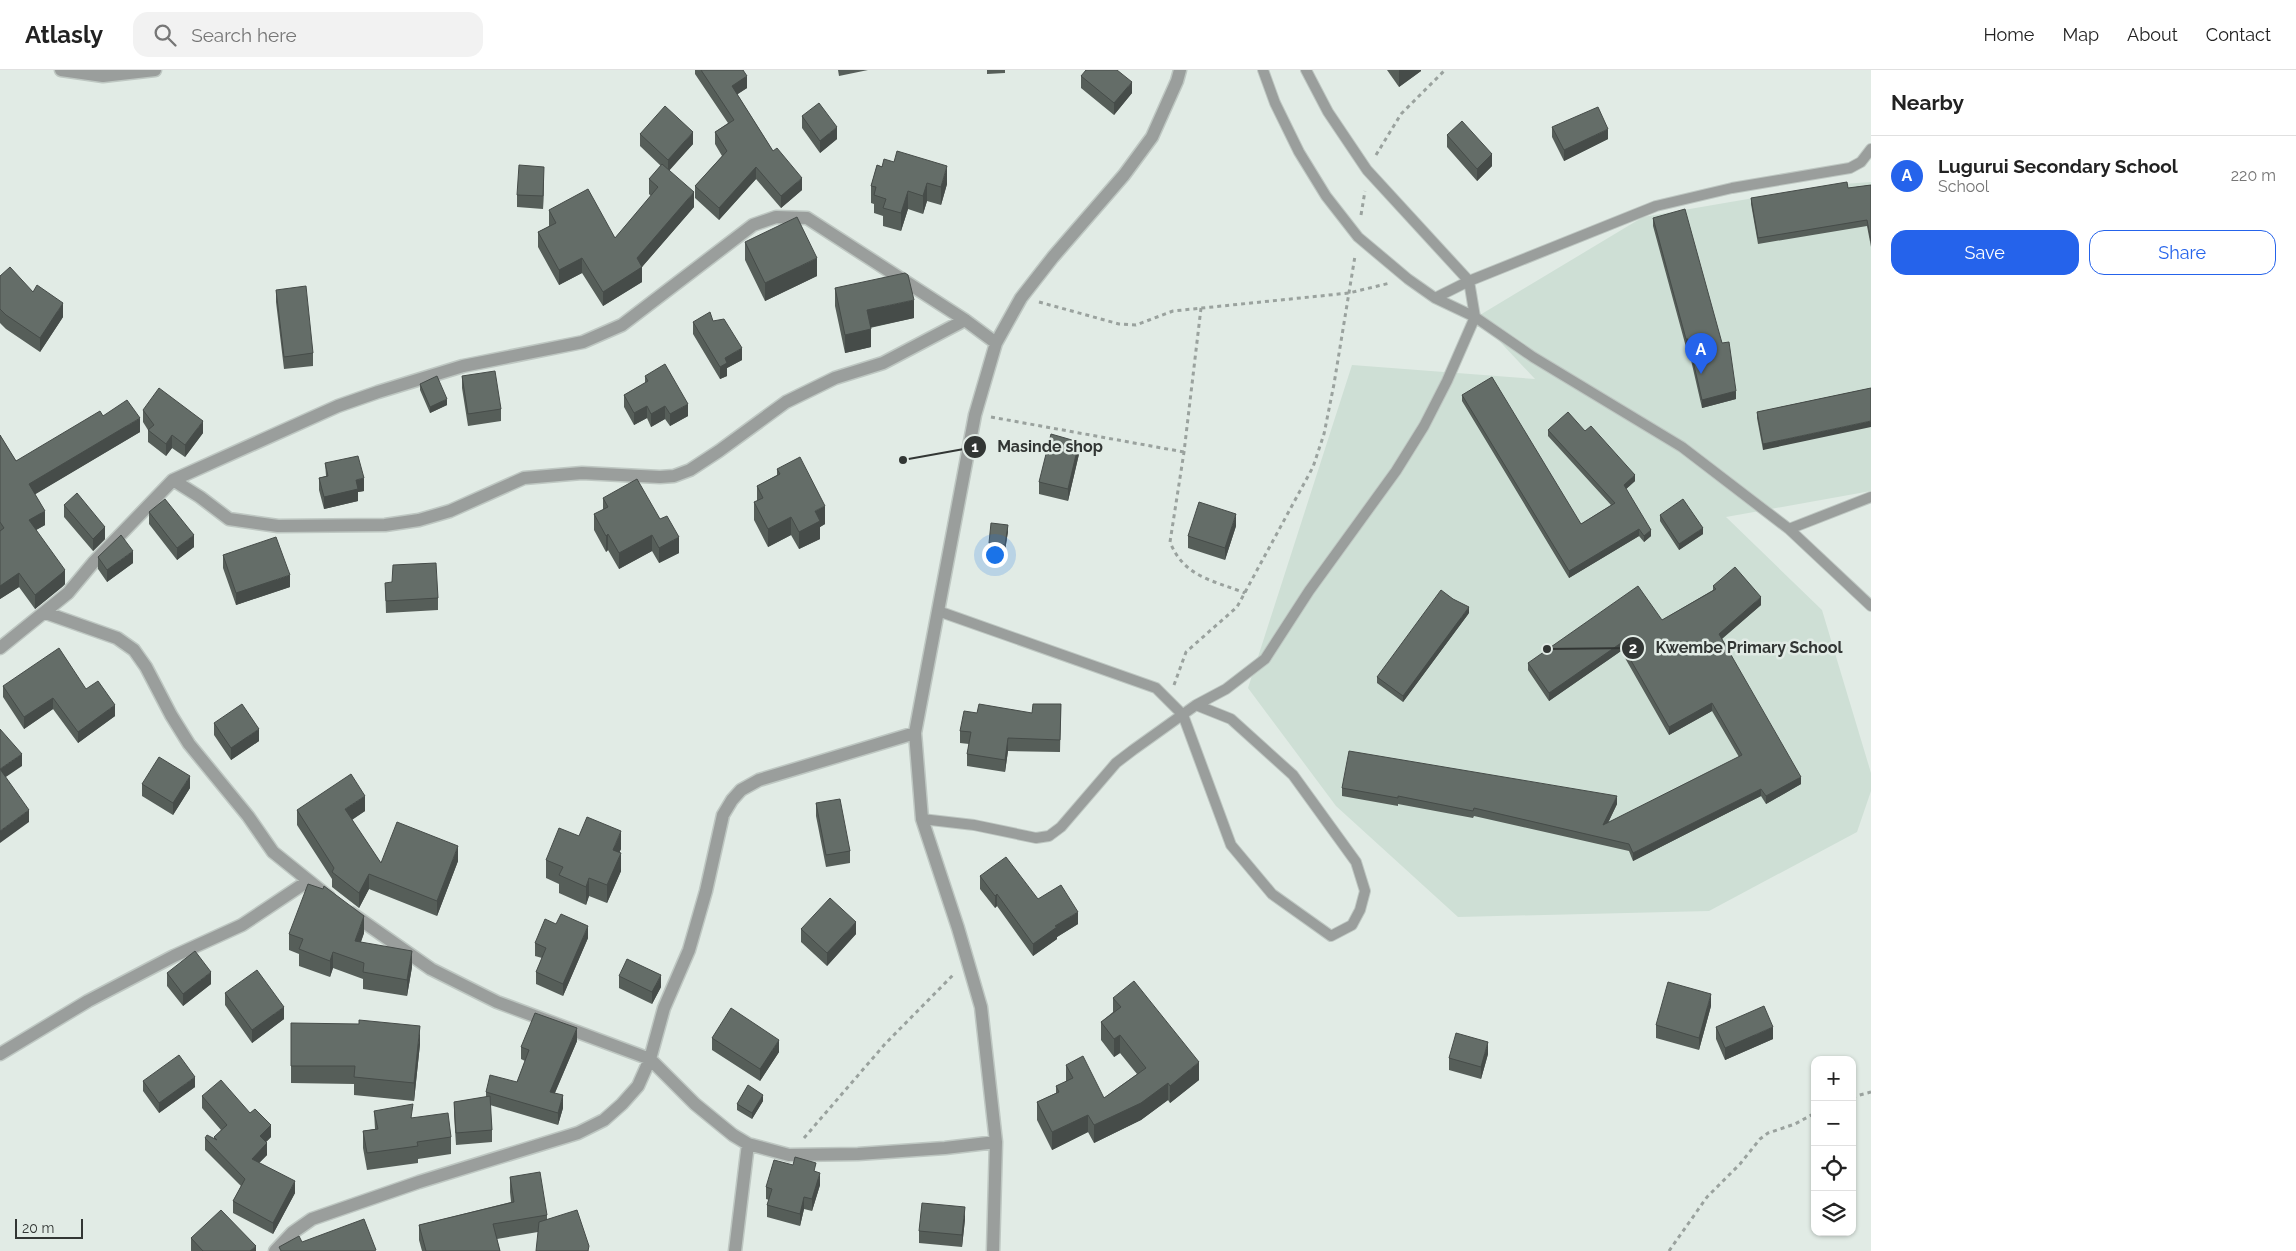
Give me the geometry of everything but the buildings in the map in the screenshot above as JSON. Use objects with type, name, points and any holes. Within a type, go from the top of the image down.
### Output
[{"type":"street","points":[[61,70],[102,76],[155,70]]},
{"type":"street","points":[[993,1251],[996,1142],[981,1007],[968,960],[922,819],[915,733],[975,414],[996,343],[1021,298],[1053,257],[1124,175],[1152,137],[1180,70]]},
{"type":"street","points":[[0,648],[46,613],[68,593],[173,480],[338,406],[463,366],[539,352],[591,339],[622,325],[645,309],[753,225],[776,217],[808,218],[965,320],[996,343]]},
{"type":"street","points":[[173,480],[229,519],[278,526],[365,525],[419,520],[450,511],[524,478],[582,473],[674,476],[690,470],[719,451],[786,402],[835,378],[883,363],[965,320]]},
{"type":"street","points":[[46,613],[117,638],[134,650],[146,667],[171,716],[194,751],[248,816],[273,852],[308,881],[431,969],[497,1002],[650,1059],[695,1104],[733,1135],[748,1144],[789,1155],[858,1154],[945,1148],[996,1142]]},
{"type":"street","points":[[275,1251],[292,1234],[312,1220],[419,1182],[578,1133],[604,1120],[638,1086],[650,1059],[664,1008],[689,950],[706,891],[723,816],[732,800],[742,790],[759,780],[915,733]]},
{"type":"street","points":[[0,1054],[88,1001],[174,956],[242,925],[308,881]]},
{"type":"street","points":[[735,1251],[748,1144]]},
{"type":"lane","points":[[1263,70],[1275,103],[1299,152],[1326,196],[1358,237],[1408,279],[1435,298],[1475,317],[1533,356],[1682,447],[1789,529],[1871,606]]},
{"type":"lane","points":[[922,819],[974,826],[1036,838],[1049,836],[1061,827],[1116,764],[1196,705],[1226,689],[1266,659],[1309,591],[1396,471],[1424,426],[1448,381],[1475,317],[1468,281],[1367,170],[1328,112],[1306,70]]},
{"type":"lane","points":[[1435,298],[1468,281],[1656,206],[1732,188],[1850,168],[1870,154]]},
{"type":"lane","points":[[1789,529],[1871,497]]},
{"type":"lane","points":[[938,611],[1156,688],[1183,715],[1231,845],[1272,894],[1331,936],[1352,925],[1360,910],[1365,891],[1356,862],[1293,775],[1231,719],[1196,705]]},
{"type":"path","points":[[1167,699],[1186,652],[1237,607],[1313,468],[1324,434],[1334,384],[1367,170],[1401,114],[1445,70]]},
{"type":"path","points":[[1021,298],[1119,324],[1136,325],[1173,312],[1349,293],[1408,279]]},
{"type":"path","points":[[1201,308],[1184,452],[1170,542],[1175,555],[1182,565],[1192,572],[1245,593]]},
{"type":"path","points":[[975,414],[1184,452]]},
{"type":"path","points":[[789,1155],[885,1044],[968,960]]},
{"type":"path","points":[[1856,1096],[1871,1092]]},
{"type":"path","points":[[1670,1251],[1707,1197],[1740,1164],[1760,1139],[1768,1133],[1795,1124],[1811,1115]]},
{"type":"shaded area","points":[[1871,182],[1871,491],[1726,517],[1822,610],[1871,773],[1871,791],[1857,832],[1709,911],[1458,917],[1336,806],[1248,688],[1352,365],[1535,379],[1488,329],[1465,324],[1643,217],[1829,185]]},
{"type":"place","name":"Lugurui Secondary School","points":[[1701,374]]},
{"type":"place","name":"Masinde shop","points":[[903,460]]},
{"type":"place","name":"Kwembe Primary School","points":[[1547,649]]}]
